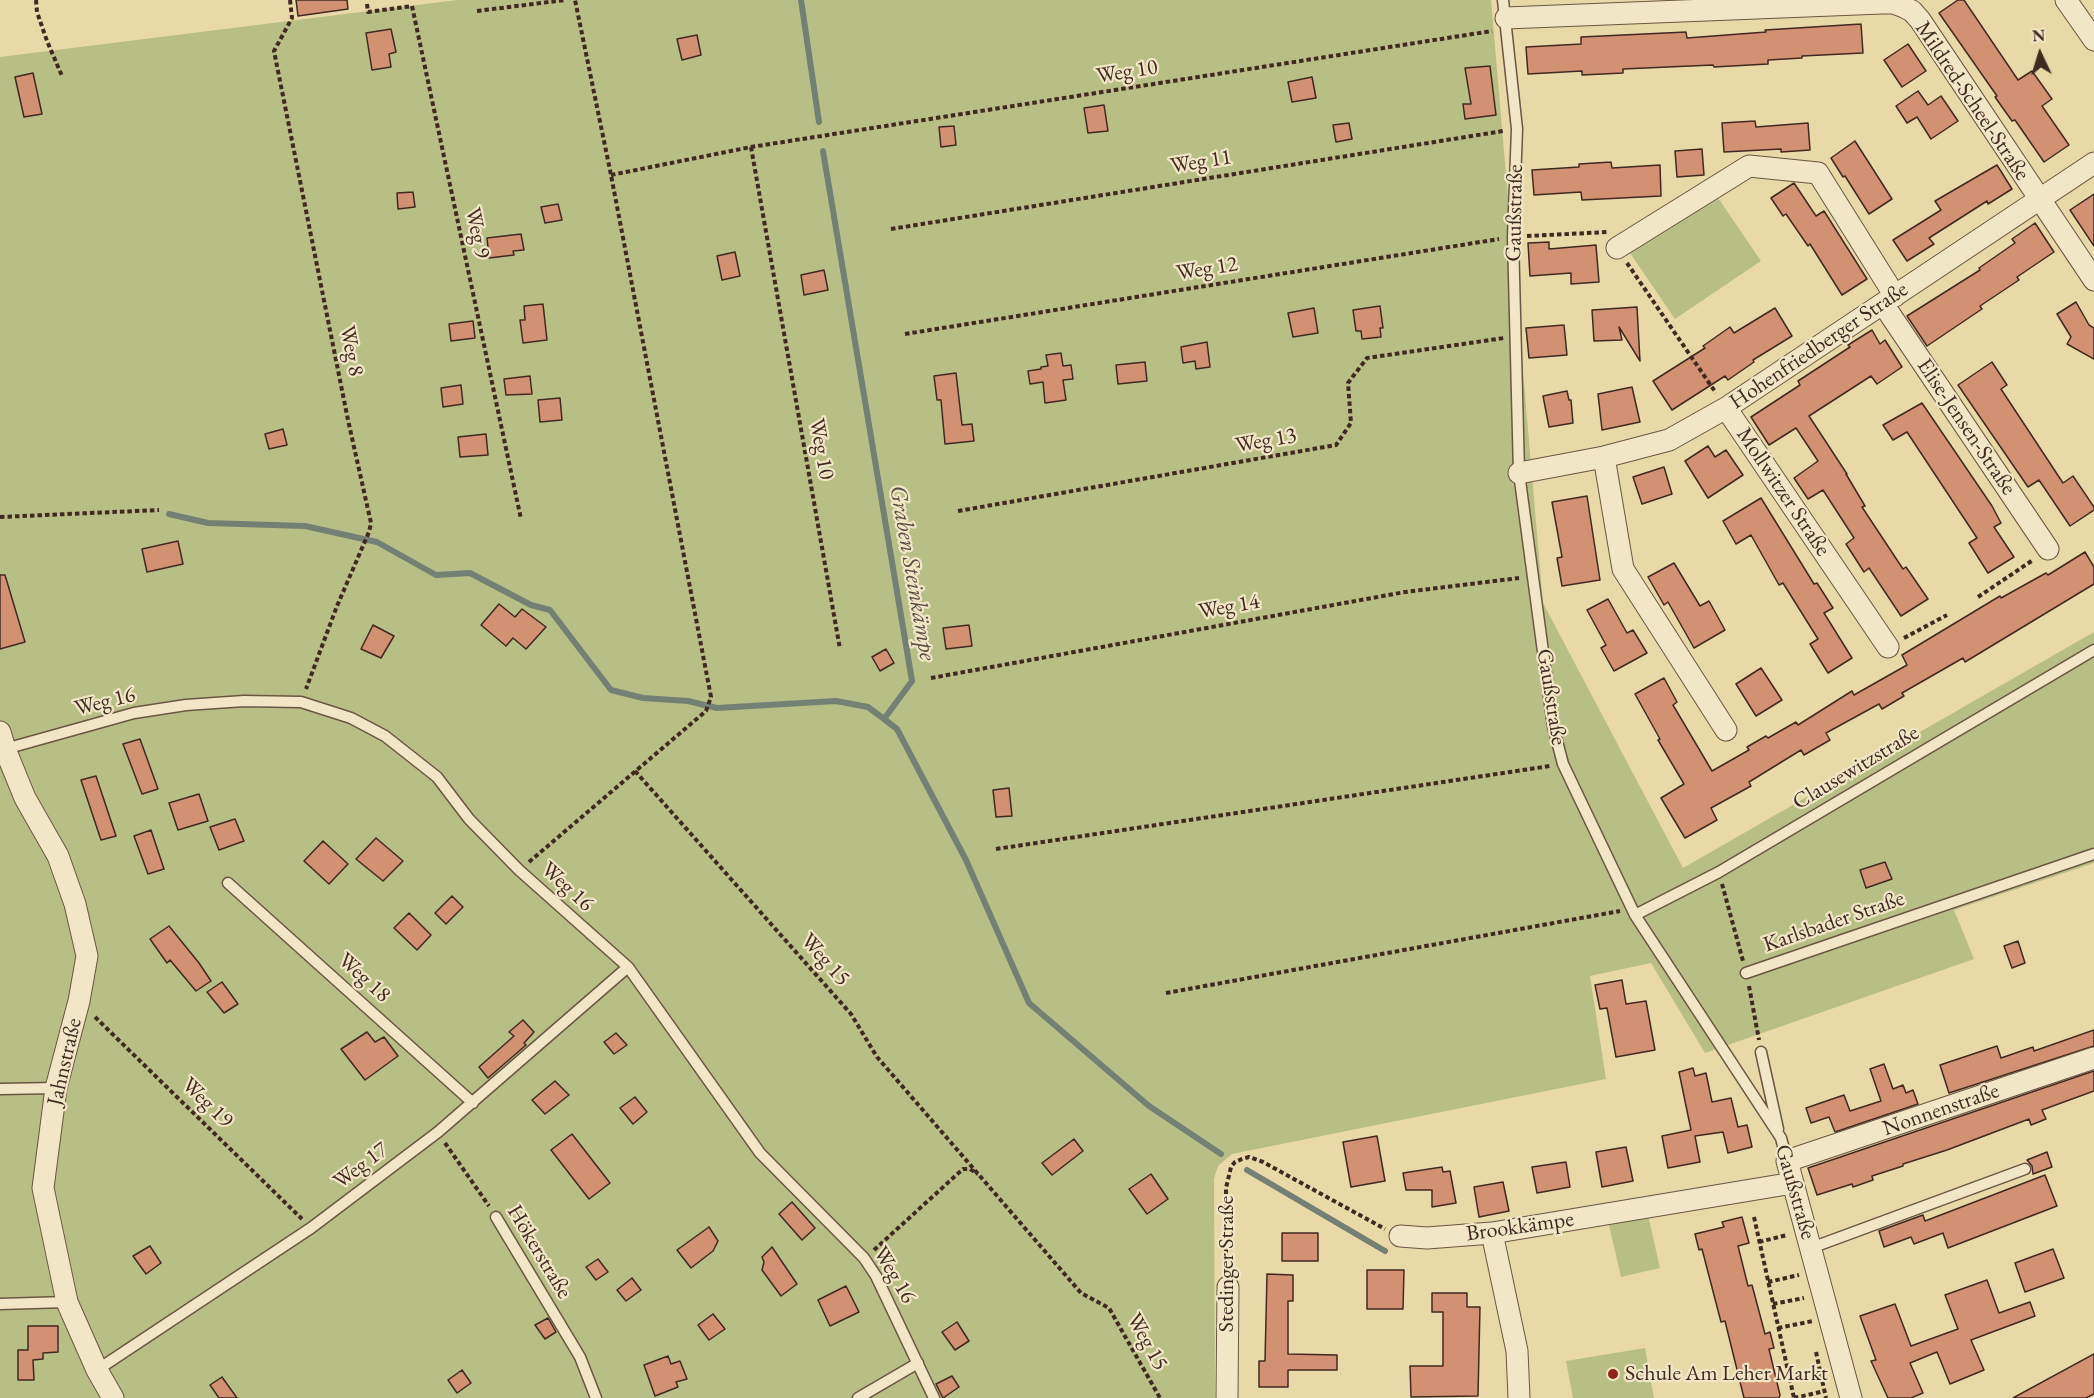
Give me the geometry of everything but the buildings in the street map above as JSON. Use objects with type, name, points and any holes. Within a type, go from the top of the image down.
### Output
[{"type":"street","points":[[2066,0],[2094,40]]},
{"type":"street","name":"Mildred-Scheel-Straße","points":[[1505,16],[1893,3],[1912,11],[2094,280]]},
{"type":"street","name":"Hohenfriedberger Straße","points":[[1519,472],[1604,457],[1669,440],[1726,408],[2094,164]]},
{"type":"street","name":"Elise-Jensen-Straße","points":[[1617,248],[1749,166],[1818,173],[1889,300],[2048,549]]},
{"type":"street","name":"Mollwitzer Straße","points":[[1726,408],[1888,647]]},
{"type":"street","points":[[1604,457],[1623,569],[1726,730]]},
{"type":"street","name":"Jahnstraße","points":[[2,740],[25,798],[58,856],[75,904],[87,956],[80,1001],[56,1088],[43,1188],[67,1302],[97,1370],[113,1398]]},
{"type":"street","name":"Nonnenstraße","points":[[1787,1161],[2094,1058]]},
{"type":"street","name":"Gaußstraße","points":[[1787,1161],[1850,1392]]},
{"type":"street","name":"Brookkämpe","points":[[1400,1236],[1427,1238],[1492,1233],[1793,1183]]},
{"type":"street","points":[[1492,1233],[1517,1351],[1519,1398]]},
{"type":"street","name":"Stedinger Straße","points":[[1227,1398],[1228,1287]]},
{"type":"lane","name":"Gaußstraße","points":[[1505,16],[1517,129],[1513,237],[1519,472],[1552,726],[1563,764],[1634,912],[1781,1138],[1787,1161]]},
{"type":"lane","name":"Clausewitzstraße","points":[[1634,912],[1719,872],[2094,650]]},
{"type":"lane","name":"Weg 16","points":[[2,740],[134,713],[186,705],[244,701],[301,702],[351,718],[385,736],[437,777],[469,819],[519,870],[628,968],[760,1153],[864,1258],[876,1276],[934,1398]]},
{"type":"lane","name":"Karlsbader Straße","points":[[1746,973],[2094,854]]},
{"type":"lane","name":"Weg 18","points":[[228,883],[473,1102]]},
{"type":"lane","name":"Weg 17","points":[[97,1370],[311,1228],[438,1132],[628,968]]},
{"type":"lane","points":[[1761,1052],[1781,1138]]},
{"type":"lane","points":[[0,1089],[56,1088]]},
{"type":"lane","points":[[1809,1239],[2025,1169]]},
{"type":"lane","name":"Hökerstraße","points":[[496,1216],[580,1357],[596,1398]]},
{"type":"lane","points":[[0,1304],[67,1302]]},
{"type":"lane","points":[[858,1398],[918,1363]]},
{"type":"path","points":[[36,0],[37,12],[62,76]]},
{"type":"path","name":"Weg 8","points":[[290,0],[292,18],[274,51],[371,523],[301,702]]},
{"type":"path","points":[[477,11],[565,0]]},
{"type":"path","points":[[519,870],[706,711],[711,697],[611,175],[575,0]]},
{"type":"path","name":"Weg 9","points":[[367,4],[368,12],[412,6],[521,519]]},
{"type":"path","name":"Weg 10","points":[[611,175],[751,147],[1505,16]]},
{"type":"path","name":"Weg 11","points":[[891,229],[1517,129]]},
{"type":"path","name":"Weg 10","points":[[751,147],[840,649]]},
{"type":"path","name":"Weg 12","points":[[905,334],[1513,237],[1608,232],[1617,248]]},
{"type":"path","name":"Mollwitzer Straße","points":[[1617,248],[1726,408]]},
{"type":"path","name":"Weg 13","points":[[958,512],[1336,445],[1351,423],[1348,383],[1367,358],[1514,337]]},
{"type":"path","points":[[0,517],[159,510]]},
{"type":"path","points":[[1978,597],[2048,549]]},
{"type":"path","name":"Weg 14","points":[[931,678],[1405,592],[1534,576]]},
{"type":"path","points":[[1888,647],[1947,615]]},
{"type":"path","points":[[996,849],[1563,764]]},
{"type":"path","name":"Weg 15","points":[[635,771],[851,1014],[877,1057],[1081,1293],[1109,1308],[1160,1398]]},
{"type":"path","points":[[1719,872],[1746,973]]},
{"type":"path","points":[[1166,993],[1634,912]]},
{"type":"path","name":"Karlsbader Straße","points":[[1746,973],[1761,1052]]},
{"type":"path","name":"Weg 19","points":[[80,1001],[311,1228]]},
{"type":"path","name":"Hökerstraße","points":[[438,1132],[496,1216]]},
{"type":"path","name":"Stedinger Straße","points":[[1228,1287],[1226,1188],[1228,1175],[1235,1162],[1242,1159],[1250,1157],[1263,1162],[1400,1236]]},
{"type":"path","points":[[864,1258],[963,1169],[970,1169],[981,1176]]},
{"type":"path","points":[[1754,1217],[1794,1398],[1850,1392]]},
{"type":"path","points":[[1759,1242],[1809,1239]]},
{"type":"path","points":[[1768,1282],[1818,1272]]},
{"type":"path","points":[[1773,1304],[1824,1295]]},
{"type":"path","points":[[1778,1328],[1830,1318]]},
{"type":"path","points":[[1789,1378],[1842,1363]]},
{"type":"green space","points":[[457,0],[1491,0],[1543,603],[1683,868],[2094,632],[2094,863],[1954,910],[1974,959],[1705,1053],[1651,963],[1590,976],[1606,1079],[1232,1154],[1218,1166],[1214,1179],[1215,1398],[0,1398],[0,57]]},
{"type":"green space","points":[[1716,195],[1761,261],[1675,319],[1630,253]]},
{"type":"green space","points":[[1648,1215],[1660,1268],[1621,1277],[1609,1225]]},
{"type":"green space","points":[[1645,1348],[1654,1398],[1573,1398],[1566,1361]]},
{"type":"waterway","name":"Graben Steinkämpe","points":[[801,0],[819,122]]},
{"type":"waterway","name":"Graben Steinkämpe","points":[[169,514],[208,523],[305,526],[377,542],[436,575],[470,573],[531,605],[550,610],[611,690],[643,698],[688,701],[717,708],[836,701],[868,707],[884,719],[912,681],[823,151]]},
{"type":"waterway","points":[[884,719],[897,729],[966,860],[1029,1003],[1149,1106],[1221,1154]]},
{"type":"waterway","points":[[1247,1170],[1385,1251]]},
{"type":"place","name":"Schule Am Leher Markt","points":[[1613,1374]]}]
